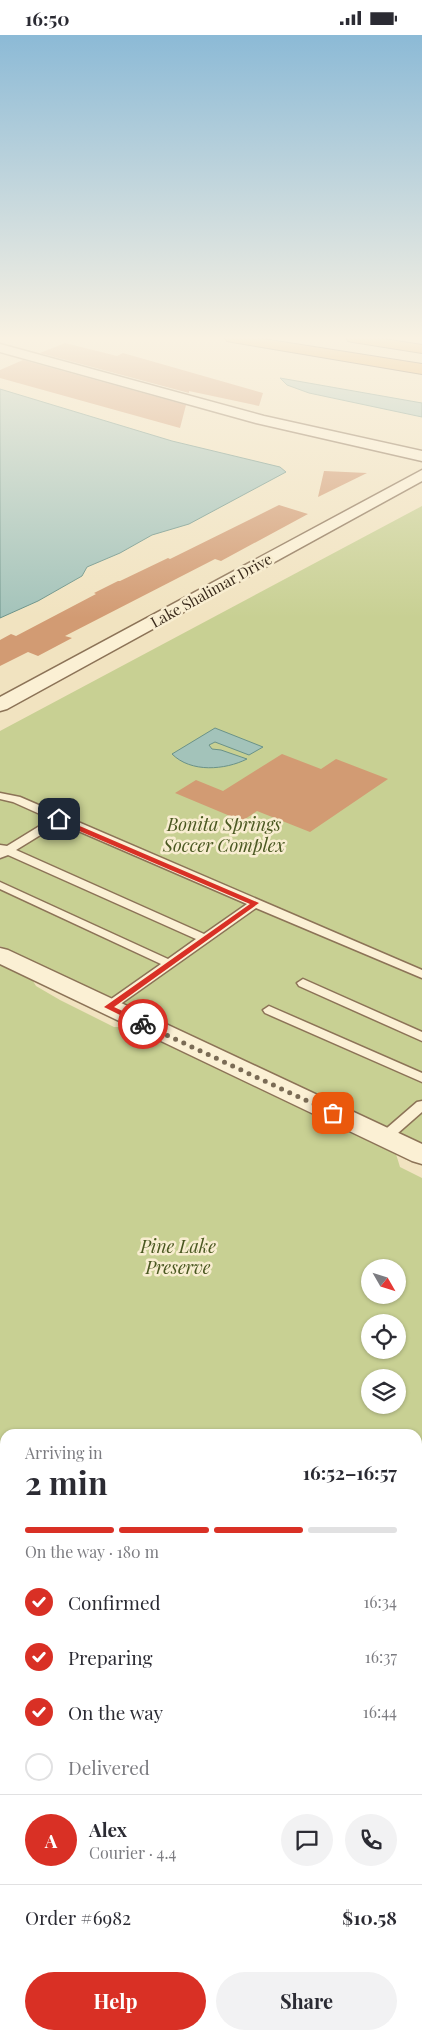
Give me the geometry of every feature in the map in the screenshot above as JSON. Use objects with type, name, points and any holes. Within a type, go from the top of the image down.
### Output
[{"type":"street","points":[[314,432],[422,455]]},
{"type":"street","name":"Lake Shalimar Drive","points":[[0,705],[422,475]]},
{"type":"street","points":[[0,955],[422,1155]]},
{"type":"lane","points":[[0,796],[16,799],[422,974]]},
{"type":"lane","points":[[2,851],[59,819]]},
{"type":"lane","points":[[2,851],[205,939]]},
{"type":"lane","points":[[0,885],[170,964]]},
{"type":"lane","points":[[108,1007],[255,903]]},
{"type":"lane","points":[[303,983],[422,1037]]},
{"type":"lane","points":[[269,1010],[422,1078]]},
{"type":"lane","points":[[385,1137],[422,1105]]},
{"type":"green space","name":"Bonita Springs Soccer Complex","points":[[422,506],[422,1147],[0,946],[0,731]]},
{"type":"green space","name":"Pine Lake Preserve","points":[[0,953],[23,964],[36,986],[114,1027],[144,1027],[392,1141],[400,1167],[422,1178],[422,1429],[0,1429]]},
{"type":"water","points":[[0,432],[141,432],[280,467],[286,472],[189,524],[152,535],[120,553],[87,567],[82,576],[38,601],[0,618]]},
{"type":"water","points":[[215,728],[263,747],[249,755],[215,742],[209,745],[212,749],[221,750],[247,759],[229,766],[208,768],[189,764],[172,754]]},
{"type":"building","points":[[324,471],[367,473],[318,497]]},
{"type":"building","points":[[279,505],[308,514],[221,561],[215,559],[65,636],[72,638],[38,656],[28,652],[0,666],[0,640],[11,634],[16,636],[118,581],[168,558],[170,559]]},
{"type":"building","points":[[282,754],[321,769],[336,759],[388,779],[310,832],[257,811],[242,821],[175,793],[196,780],[223,791]]},
{"type":"way so far","points":[[143,1024],[333,1113]]},
{"type":"route","points":[[59,819],[255,903],[108,1007],[143,1024]]}]
